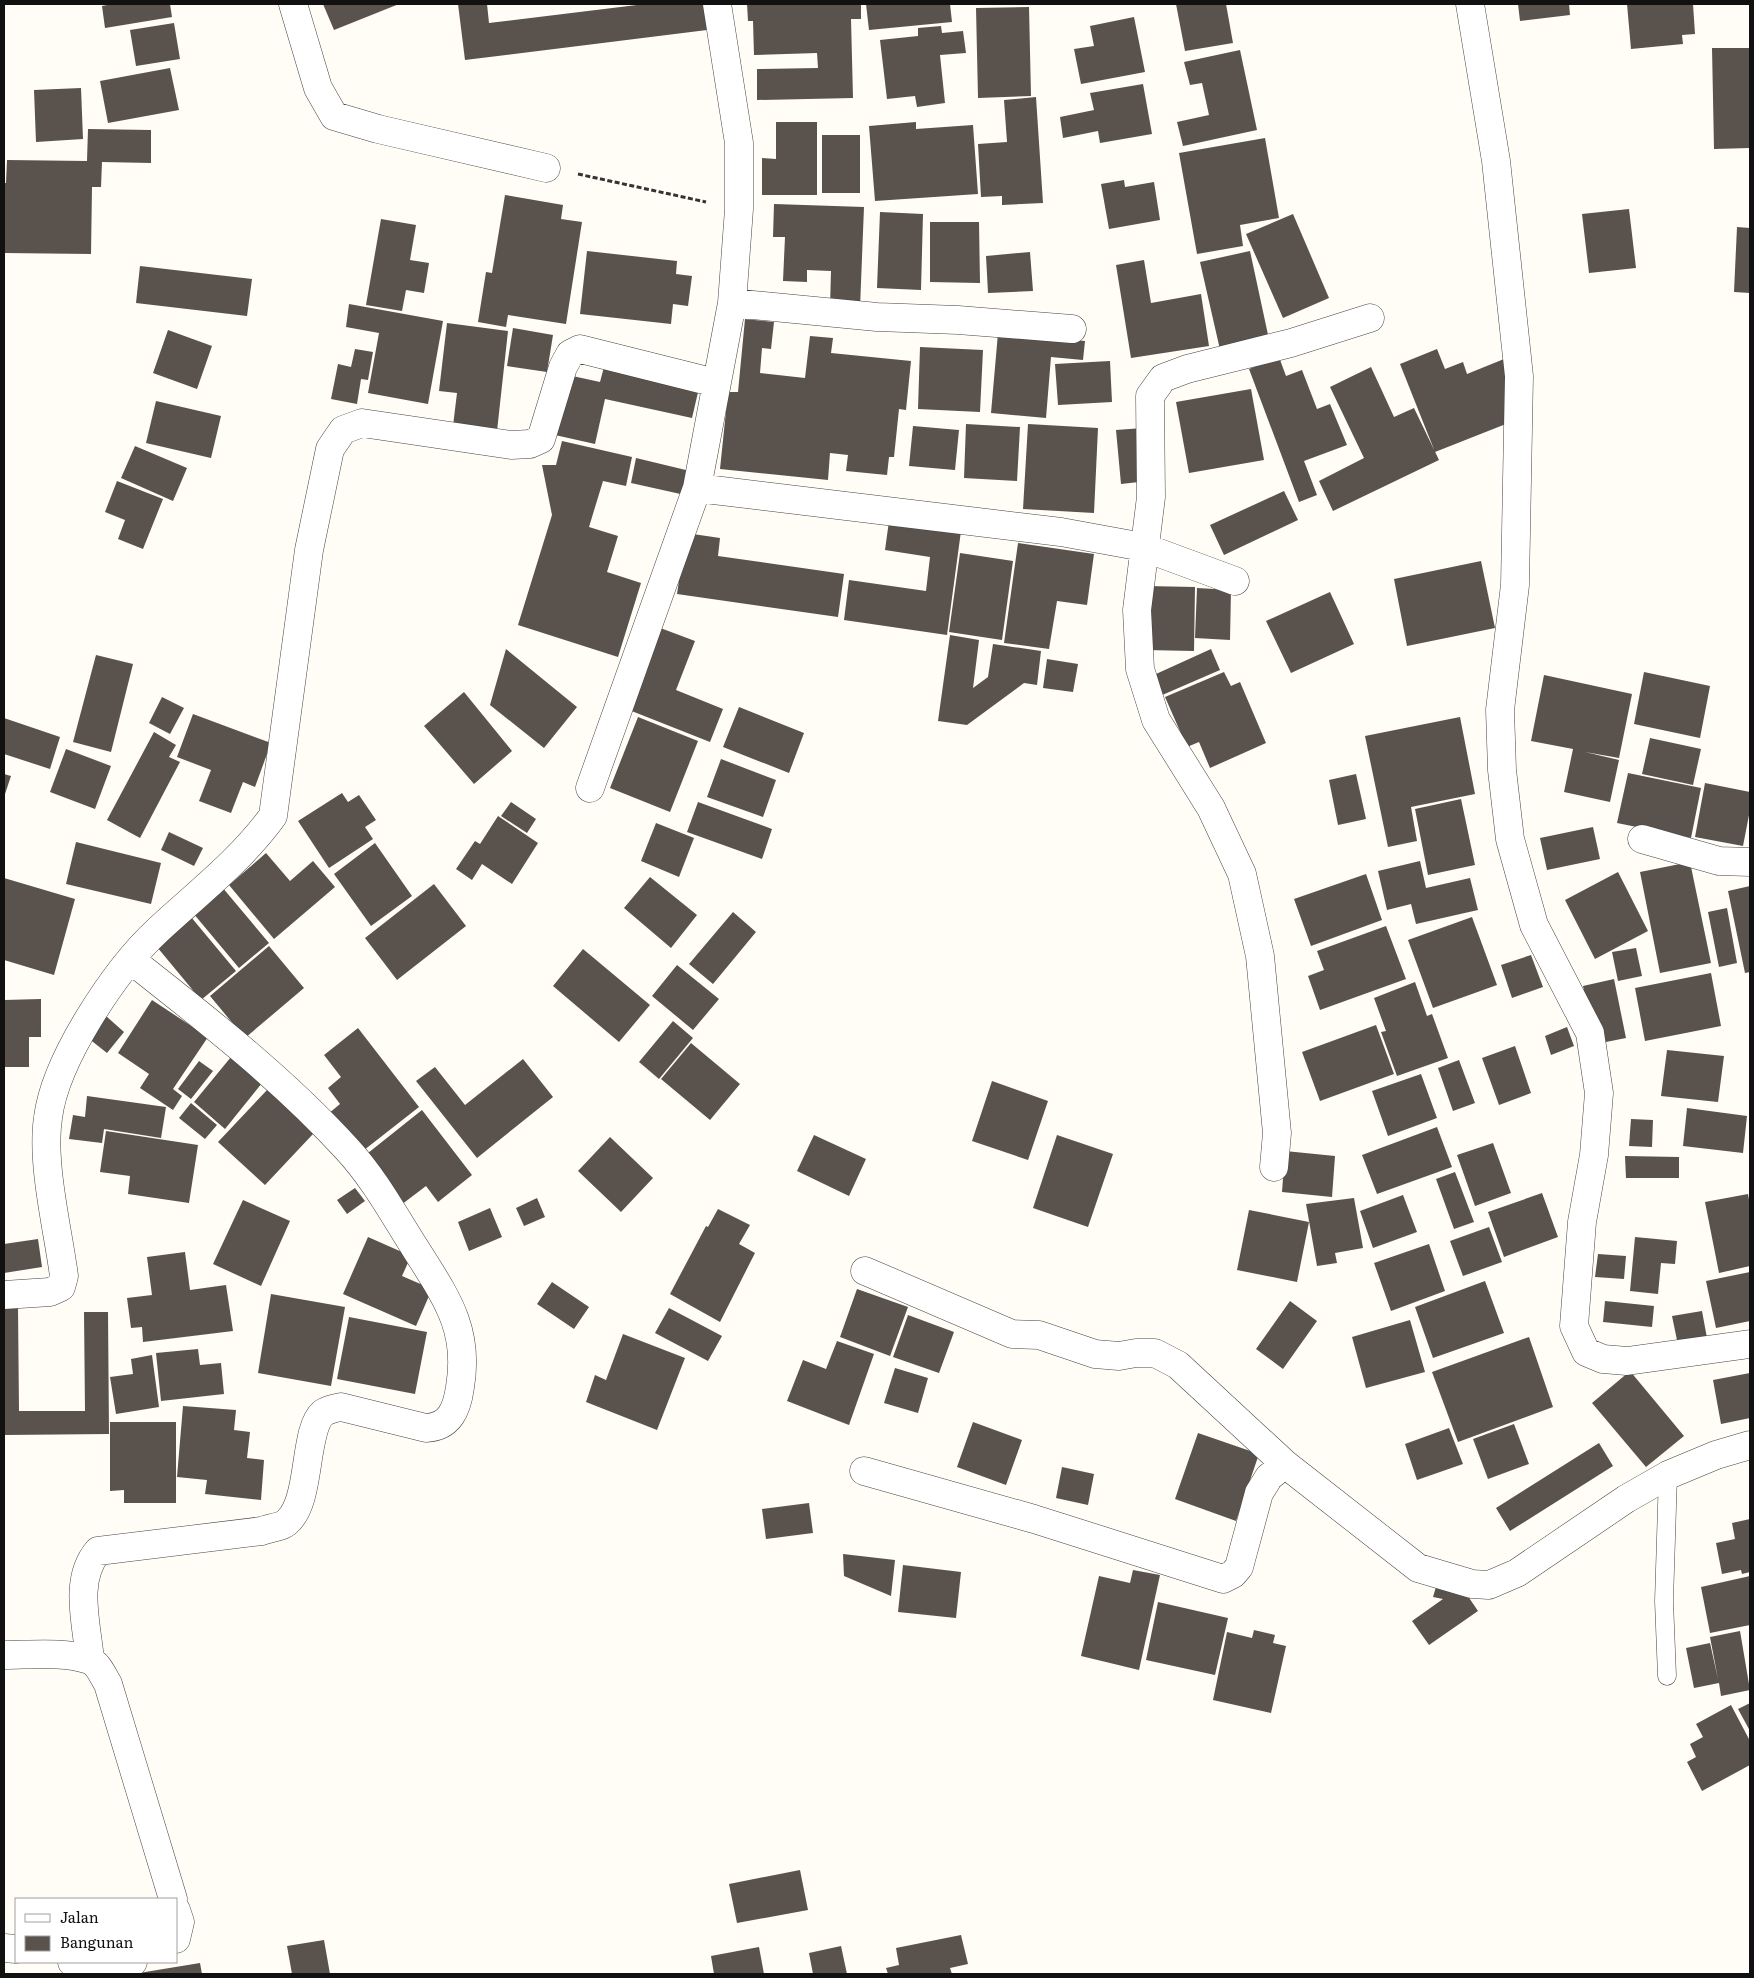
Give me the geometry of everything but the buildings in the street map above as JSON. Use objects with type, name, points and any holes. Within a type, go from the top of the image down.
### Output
[{"type":"street","points":[[293,4],[318,88],[334,116],[378,129],[546,168]]},
{"type":"street","points":[[590,788],[697,488],[732,302],[739,209],[738,143],[718,4]]},
{"type":"street","points":[[1470,4],[1496,161],[1519,376],[1515,585],[1500,710],[1502,770],[1510,839],[1534,925],[1590,1033],[1599,1093],[1594,1155],[1582,1222],[1574,1326],[1586,1352],[1603,1359],[1627,1361],[1750,1344]]},
{"type":"street","points":[[732,302],[877,317],[958,320],[1072,329]]},
{"type":"street","points":[[1274,1167],[1277,1133],[1260,956],[1242,874],[1211,808],[1156,720],[1140,669],[1137,610],[1143,548],[1151,497],[1150,396],[1163,378],[1187,368],[1291,343],[1370,318]]},
{"type":"street","points":[[4,1295],[50,1292],[61,1287],[64,1276],[47,1155],[48,1118],[60,1074],[102,997],[156,931],[254,842],[274,816],[309,550],[330,449],[343,430],[362,423],[512,445],[530,444],[541,439],[563,367],[570,354],[580,349],[716,383]]},
{"type":"street","points":[[697,488],[1061,532],[1143,548],[1235,581]]},
{"type":"street","points":[[1642,839],[1720,862],[1750,862]]},
{"type":"street","points":[[131,960],[229,1037],[348,1150],[382,1196],[445,1296],[457,1323],[464,1365],[459,1394],[448,1421],[438,1428],[426,1428],[341,1407],[322,1414],[311,1439],[305,1479],[295,1513],[287,1523],[253,1532],[98,1551],[86,1569],[84,1597],[90,1660],[108,1684],[173,1898]]},
{"type":"street","points":[[865,1271],[1012,1334],[1039,1335],[1095,1354],[1118,1356],[1136,1353],[1155,1353],[1178,1365],[1285,1464],[1418,1568],[1472,1584],[1489,1585],[1517,1573],[1626,1500],[1668,1475],[1716,1455],[1750,1445]]},
{"type":"street","points":[[864,1471],[1034,1518],[1223,1578],[1233,1574],[1239,1567],[1260,1493],[1269,1477],[1285,1464]]},
{"type":"street","points":[[4,1655],[57,1655],[90,1660]]},
{"type":"street","points":[[178,1916],[180,1922],[178,1930]]},
{"type":"street","points":[[73,1963],[89,1974]]},
{"type":"street","points":[[95,1974],[101,1969],[128,1963]]},
{"type":"lane","points":[[1667,1676],[1664,1601],[1668,1475]]},
{"type":"path","points":[[546,168],[739,209]]}]
